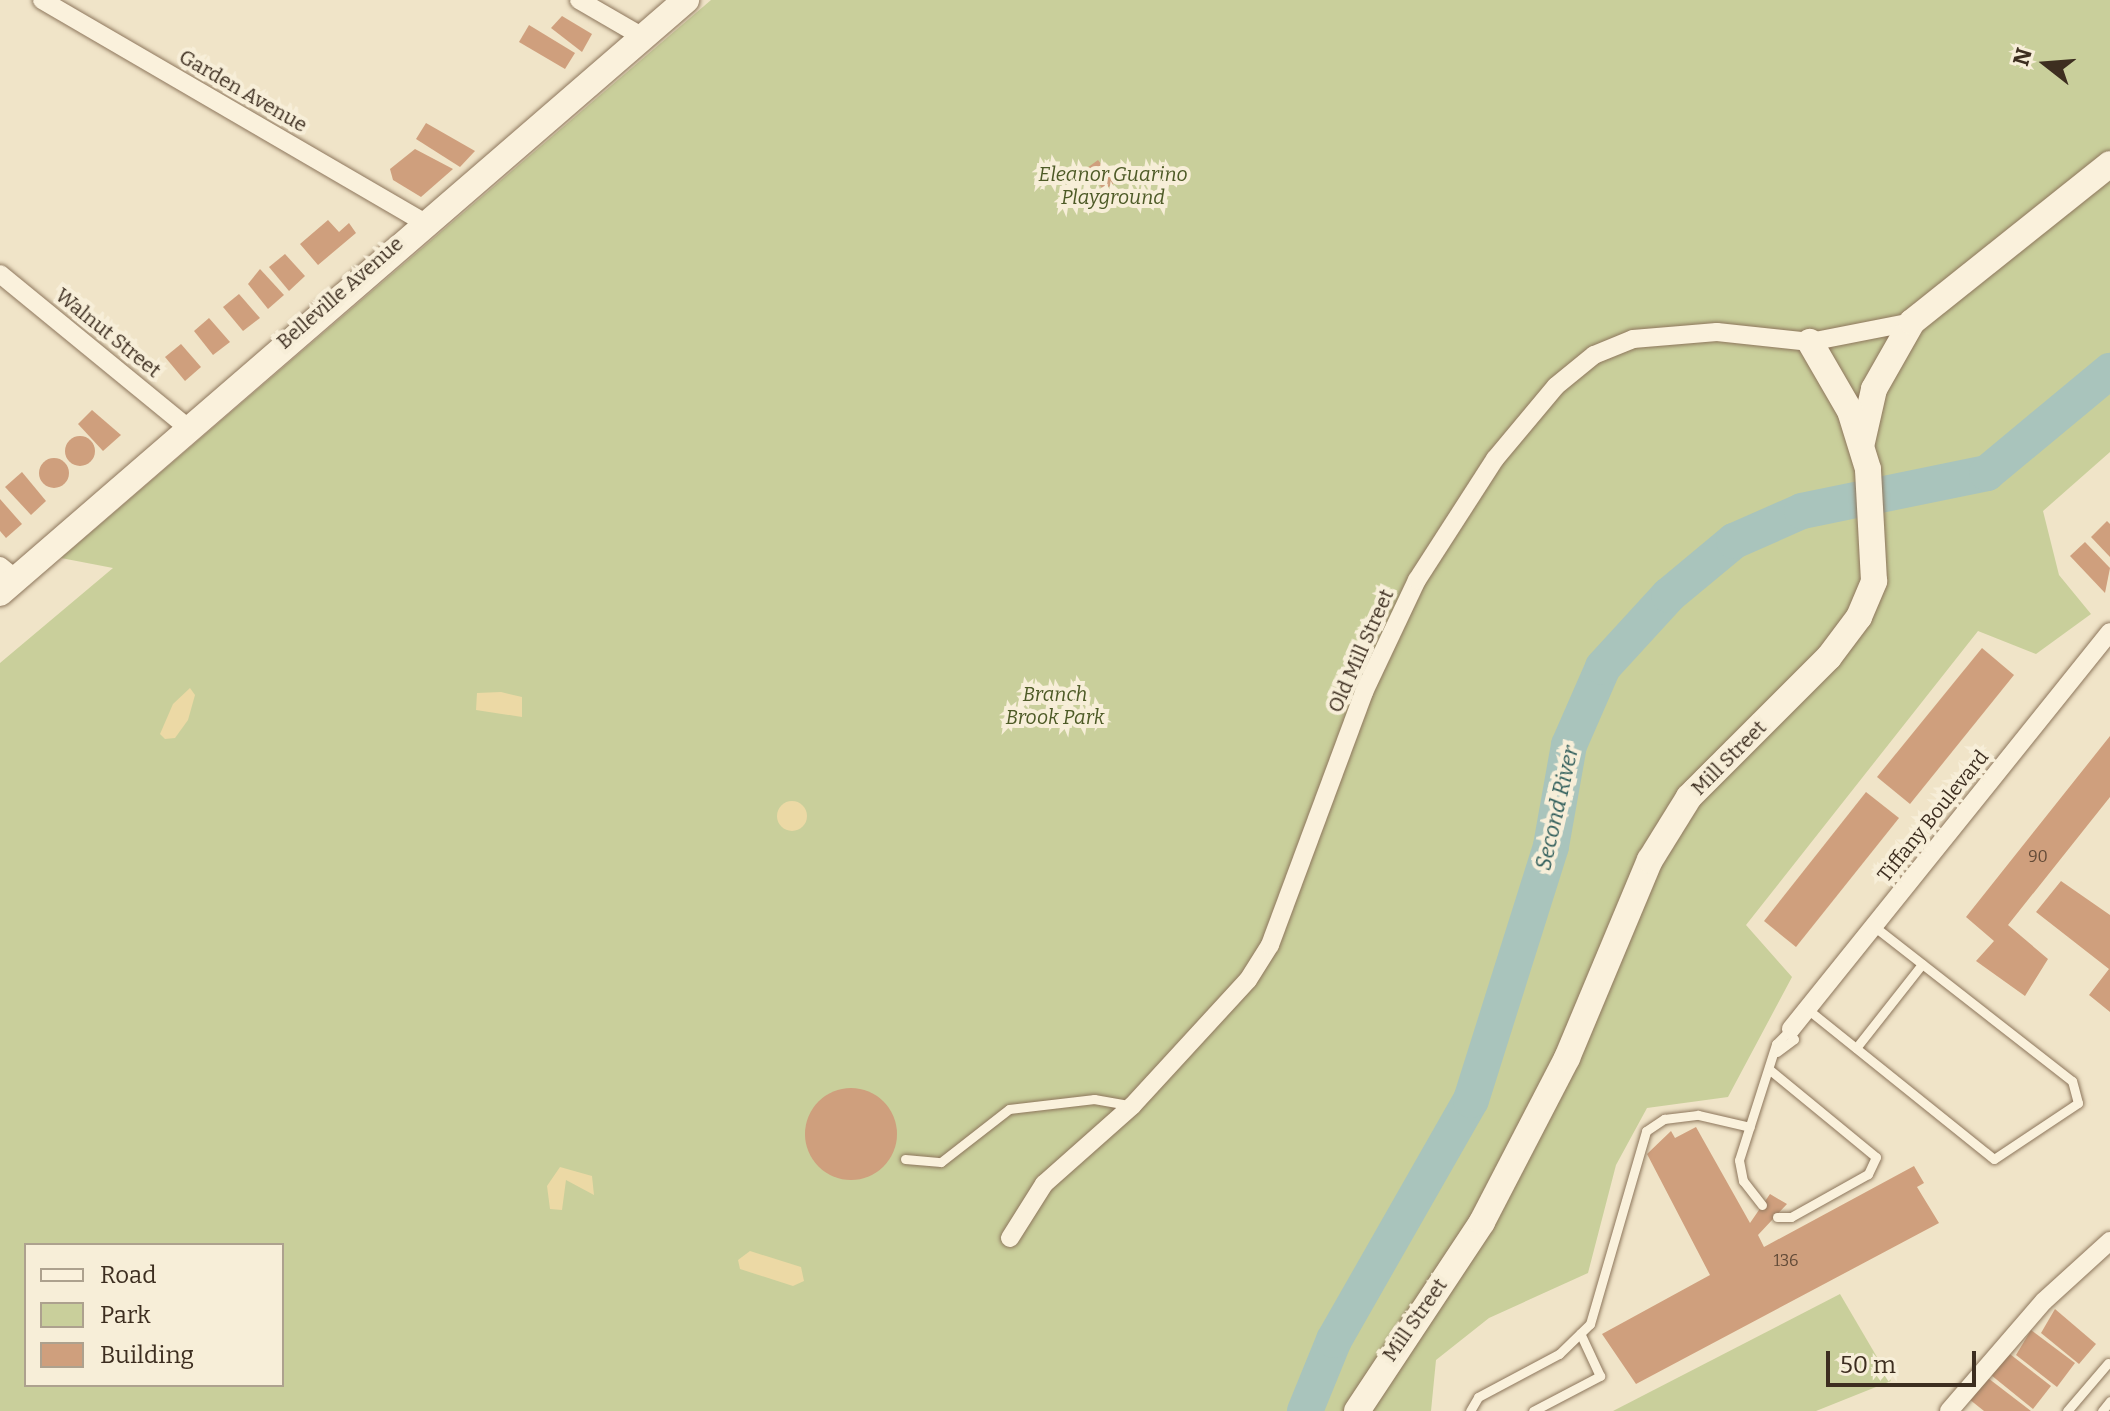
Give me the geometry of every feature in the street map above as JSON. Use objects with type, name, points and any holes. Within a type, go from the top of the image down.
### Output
[{"type":"street","name":"Garden Avenue","points":[[42,0],[422,221]]},
{"type":"street","points":[[579,0],[641,36]]},
{"type":"street","name":"Belleville Avenue","points":[[5,580],[187,427],[422,221],[686,0]]},
{"type":"street","name":"Mill Street","points":[[1357,1411],[1496,1196],[1567,1058],[1650,860],[1689,797],[1829,657],[1874,581],[1861,445],[1874,389],[1912,322],[2110,164]]},
{"type":"street","name":"Walnut Street","points":[[0,274],[187,427]]},
{"type":"street","name":"Old Mill Street","points":[[1010,1238],[1044,1184],[1132,1106],[1224,1008],[1270,945],[1364,692],[1411,592],[1495,459],[1556,386],[1594,355],[1633,339],[1717,332],[1810,342],[1912,322]]},
{"type":"street","points":[[1810,342],[1861,445]]},
{"type":"street","name":"Tiffany Boulevard","points":[[1790,1030],[2110,632]]},
{"type":"street","points":[[1949,1411],[2044,1301],[2110,1241]]},
{"type":"lane","points":[[1806,1008],[1994,1159],[2078,1103],[2072,1081],[1872,925]]},
{"type":"lane","points":[[1856,1048],[1922,964]]},
{"type":"lane","points":[[1762,1205],[1739,1167],[1777,1052],[1794,1039],[1790,1030]]},
{"type":"lane","points":[[1770,1070],[1875,1151],[1868,1174],[1836,1192],[1777,1217]]},
{"type":"lane","points":[[905,1159],[941,1162],[1009,1109],[1094,1099],[1132,1106]]},
{"type":"lane","points":[[1470,1411],[1478,1397],[1559,1354],[1580,1333],[1614,1257],[1646,1131],[1664,1119],[1698,1115],[1750,1127]]},
{"type":"lane","points":[[1533,1411],[1600,1376],[1580,1333]]},
{"type":"lane","points":[[2067,1411],[2108,1363]]},
{"type":"lane","points":[[2102,1411],[2110,1401]]},
{"type":"green space","name":"Branch Brook Park","points":[[711,0],[2110,0],[2110,452],[2043,511],[2059,575],[2091,614],[2036,654],[1978,631],[1746,925],[1792,977],[1728,1097],[1647,1108],[1616,1165],[1588,1273],[1489,1318],[1436,1360],[1431,1411],[0,1411],[0,663],[113,568],[61,558]]},
{"type":"green space","points":[[1840,1294],[1891,1381],[1816,1411],[1613,1411]]},
{"type":"sand","points":[[190,688],[195,695],[188,720],[175,738],[165,739],[160,734],[173,704]]},
{"type":"sand","points":[[501,692],[522,697],[522,717],[476,710],[477,693]]},
{"type":"sand","points":[[792,801],[803,805],[807,816],[803,827],[792,831],[781,827],[777,816],[781,805]]},
{"type":"sand","points":[[560,1167],[592,1176],[594,1195],[566,1180],[562,1210],[550,1209],[547,1186]]},
{"type":"sand","points":[[750,1251],[801,1267],[804,1281],[793,1286],[740,1269],[738,1260]]},
{"type":"building","points":[[562,16],[592,34],[582,52],[551,28]]},
{"type":"building","points":[[529,25],[575,53],[565,69],[519,42]]},
{"type":"building","points":[[426,123],[475,151],[460,167],[416,139]]},
{"type":"building","points":[[415,149],[453,169],[421,197],[393,180],[390,169]]},
{"type":"building","points":[[1098,160],[1115,182],[1104,191],[1087,168]]},
{"type":"building","points":[[328,220],[339,232],[349,223],[356,233],[318,265],[300,244]]},
{"type":"building","points":[[285,254],[305,276],[289,291],[269,267]]},
{"type":"building","points":[[260,269],[284,295],[268,309],[248,284]]},
{"type":"building","points":[[239,294],[260,318],[243,331],[223,307]]},
{"type":"building","points":[[209,318],[230,342],[213,355],[194,331]]},
{"type":"building","points":[[181,344],[201,367],[185,381],[165,357]]},
{"type":"building","points":[[92,410],[121,435],[103,451],[78,424]]},
{"type":"building","points":[[80,436],[91,440],[95,451],[91,462],[80,466],[69,462],[65,451],[69,440]]},
{"type":"building","points":[[54,458],[65,462],[69,473],[65,484],[54,488],[43,484],[39,473],[43,462]]},
{"type":"building","points":[[22,472],[46,501],[31,515],[5,487]]},
{"type":"building","points":[[0,499],[22,524],[6,538],[0,531]]},
{"type":"building","points":[[2107,521],[2110,524],[2110,557],[2091,537]]},
{"type":"building","points":[[2085,542],[2110,568],[2105,593],[2070,556]]},
{"type":"building","points":[[1982,648],[2014,675],[1910,804],[1877,777]]},
{"type":"building","points":[[2110,736],[2110,797],[2008,925],[2048,959],[2025,996],[1976,961],[1994,941],[1966,917]]},
{"type":"building","points":[[1866,792],[1899,818],[1796,947],[1764,921]]},
{"type":"building","points":[[2061,881],[2110,915],[2110,1012],[2089,995],[2109,969],[2036,912]]},
{"type":"building","points":[[851,1088],[869,1092],[884,1101],[893,1116],[897,1134],[893,1152],[884,1167],[869,1176],[851,1180],[833,1176],[818,1167],[809,1152],[805,1134],[809,1116],[818,1101],[833,1092]]},
{"type":"building","points":[[1696,1127],[1750,1223],[1770,1194],[1787,1204],[1758,1235],[1764,1247],[1914,1166],[1924,1183],[1917,1187],[1939,1223],[1636,1384],[1602,1334],[1710,1275],[1647,1154],[1671,1131],[1675,1138]]},
{"type":"building","points":[[2055,1309],[2096,1344],[2079,1364],[2041,1333]]},
{"type":"building","points":[[2031,1330],[2075,1363],[2057,1387],[2016,1355]]},
{"type":"building","points":[[2006,1351],[2051,1386],[2033,1409],[1991,1375]]},
{"type":"building","points":[[1984,1375],[2031,1411],[1984,1411],[1969,1399]]},
{"type":"waterway","name":"Second River","points":[[1305,1411],[1334,1340],[1471,1100],[1551,846],[1569,745],[1603,667],[1669,595],[1734,541],[1802,511],[1987,473],[2110,371]]},
{"type":"park label","name":"Eleanor Guarino Playground","points":[[1113,186]]}]
